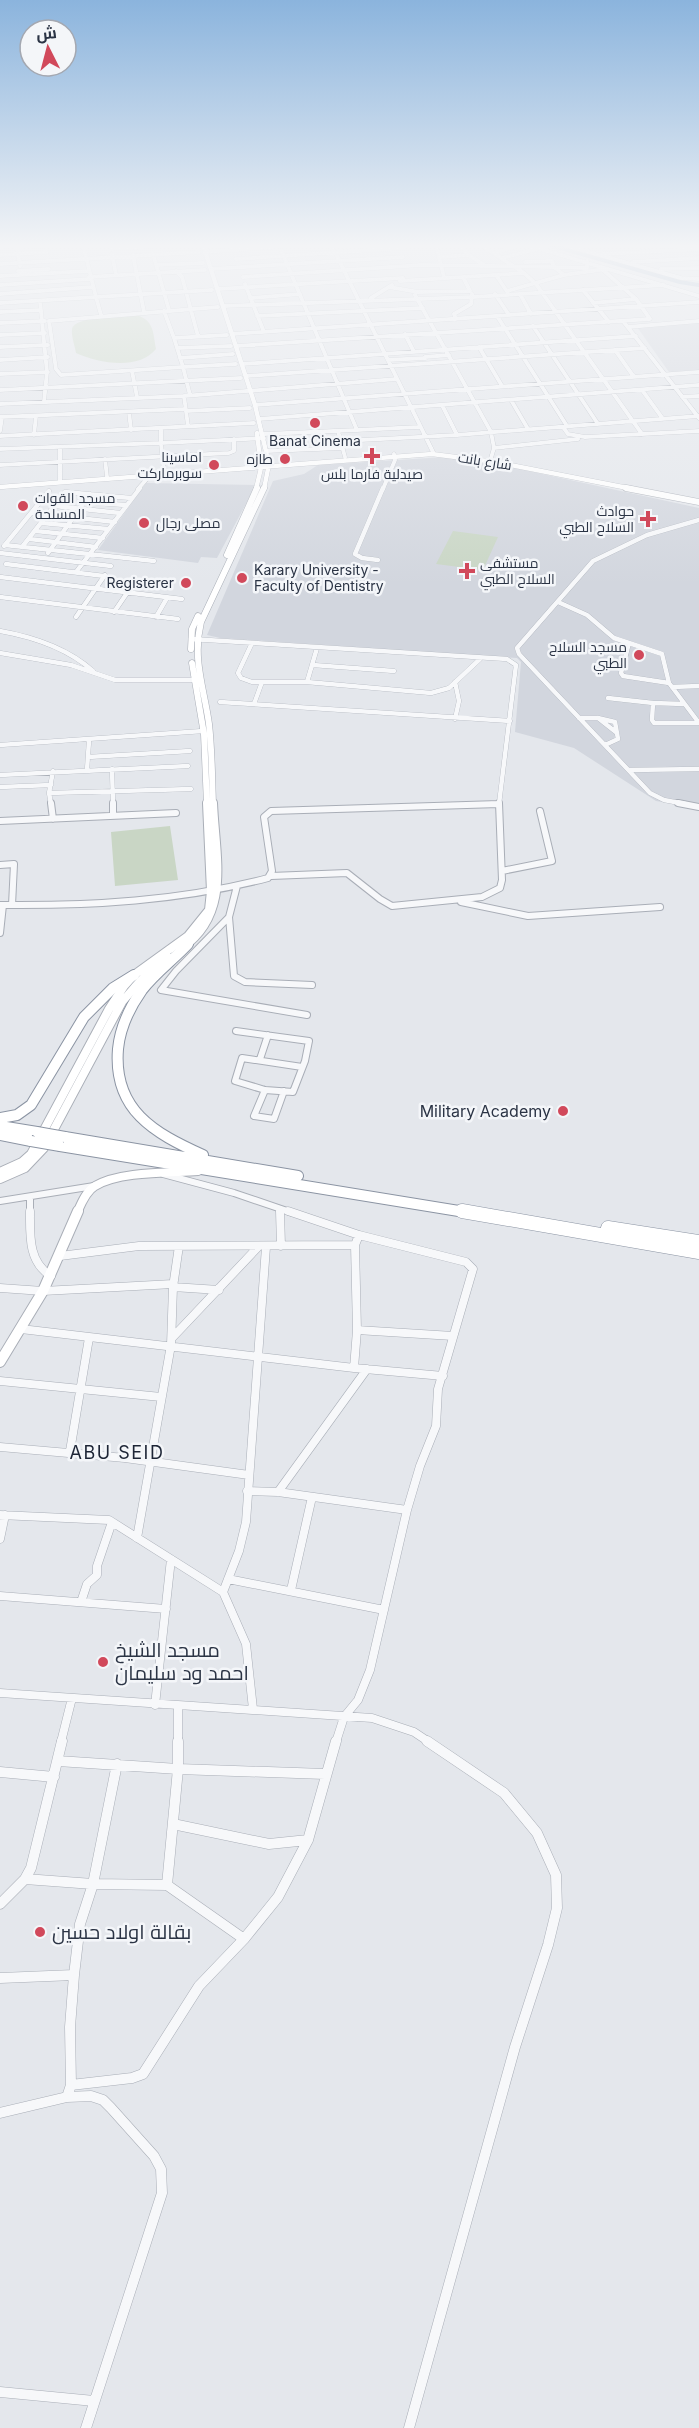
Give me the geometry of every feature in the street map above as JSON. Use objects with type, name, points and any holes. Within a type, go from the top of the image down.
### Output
[{"type":"highway","points":[[188,944],[143,989],[129,1012],[117,1058],[119,1084],[126,1101],[153,1128],[182,1146],[217,1167],[699,1252]]},
{"type":"highway","points":[[0,1118],[12,1117],[31,1105],[81,1017],[102,995],[134,975]]},
{"type":"highway","points":[[0,1126],[34,1137]]},
{"type":"highway","points":[[0,1135],[34,1137],[699,1242]]},
{"type":"main road","points":[[226,563],[239,525],[258,492],[267,451],[237,358]]},
{"type":"main road","points":[[262,437],[261,456],[268,477]]},
{"type":"main road","name":"شارع بانت","points":[[265,466],[433,452],[491,458],[699,500]]},
{"type":"main road","name":"شارع بانت","points":[[265,466],[345,457],[432,454],[466,456],[699,500]]},
{"type":"main road","points":[[0,486],[240,468],[255,463],[261,456]]},
{"type":"main road","points":[[0,1172],[13,1167],[31,1154],[109,1009],[134,975],[188,936],[209,910],[214,891],[209,724],[192,629],[268,477],[274,470],[290,465]]},
{"type":"main road","points":[[0,486],[265,466]]},
{"type":"main road","points":[[240,468],[254,472],[260,480]]},
{"type":"main road","points":[[0,1179],[25,1168],[44,1148],[122,1002],[140,981],[203,930],[216,907],[203,730],[193,680],[194,639]]},
{"type":"main road","points":[[0,1362],[5,1346],[21,1329],[43,1291],[82,1201],[94,1186],[122,1177],[217,1167]]},
{"type":"street","points":[[26,358],[2,360],[1,374],[57,372],[63,376],[323,358]]},
{"type":"street","points":[[44,402],[45,358]]},
{"type":"street","points":[[54,358],[57,372]]},
{"type":"street","points":[[180,358],[190,395]]},
{"type":"street","points":[[328,358],[357,430]]},
{"type":"street","points":[[397,358],[388,360],[423,436],[433,452]]},
{"type":"street","points":[[410,358],[413,365]]},
{"type":"street","points":[[426,358],[429,364]]},
{"type":"street","points":[[451,358],[490,432],[494,448],[491,458]]},
{"type":"street","points":[[0,390],[188,381],[507,358]]},
{"type":"street","points":[[523,358],[549,396],[571,435],[602,437]]},
{"type":"street","points":[[554,358],[598,424]]},
{"type":"street","points":[[587,358],[642,434]]},
{"type":"street","points":[[621,358],[634,377]]},
{"type":"street","points":[[652,358],[698,417]]},
{"type":"street","points":[[487,360],[502,386]]},
{"type":"street","points":[[132,371],[137,397]]},
{"type":"street","points":[[0,431],[1,417],[253,407],[403,392],[699,372]]},
{"type":"street","points":[[0,404],[184,396],[397,379]]},
{"type":"street","points":[[0,436],[161,429],[699,385]]},
{"type":"street","points":[[642,390],[663,419]]},
{"type":"street","points":[[184,396],[188,426]]},
{"type":"street","points":[[682,397],[699,396]]},
{"type":"street","points":[[103,399],[105,412]]},
{"type":"street","points":[[511,400],[528,429]]},
{"type":"street","points":[[74,413],[75,401]]},
{"type":"street","points":[[442,405],[457,435]]},
{"type":"street","points":[[129,411],[131,430]]},
{"type":"street","points":[[34,435],[36,416]]},
{"type":"street","points":[[342,441],[698,417]]},
{"type":"street","points":[[286,418],[287,433]]},
{"type":"street","points":[[0,449],[161,443],[262,437],[287,433],[419,427]]},
{"type":"street","points":[[161,429],[164,472]]},
{"type":"street","points":[[494,448],[699,430]]},
{"type":"street","points":[[338,431],[345,457]]},
{"type":"street","points":[[97,445],[98,432]]},
{"type":"street","points":[[16,449],[17,435]]},
{"type":"street","points":[[0,465],[232,453],[234,439]]},
{"type":"street","points":[[60,447],[60,481]]},
{"type":"street","points":[[267,451],[343,448]]},
{"type":"street","points":[[378,560],[362,558],[355,554],[395,455]]},
{"type":"street","points":[[105,459],[107,477]]},
{"type":"street","points":[[76,572],[131,498],[152,475]]},
{"type":"street","points":[[49,491],[0,552],[111,566]]},
{"type":"street","points":[[22,547],[65,492],[131,498]]},
{"type":"street","points":[[37,568],[90,494]]},
{"type":"street","points":[[84,502],[125,506]]},
{"type":"street","points":[[55,506],[120,513]]},
{"type":"street","points":[[32,513],[114,522]]},
{"type":"street","points":[[699,520],[647,535],[593,561],[524,639],[517,651],[656,797],[699,807]]},
{"type":"street","points":[[42,522],[108,529]]},
{"type":"street","points":[[36,531],[103,538]]},
{"type":"street","points":[[30,538],[96,547]]},
{"type":"street","points":[[5,545],[154,561]]},
{"type":"street","points":[[0,572],[13,555]]},
{"type":"street","points":[[76,617],[117,558]]},
{"type":"street","points":[[6,564],[104,576]]},
{"type":"street","points":[[47,583],[56,570]]},
{"type":"street","points":[[0,577],[182,599]]},
{"type":"street","points":[[114,612],[127,593]]},
{"type":"street","points":[[0,597],[178,619]]},
{"type":"street","points":[[156,617],[167,598]]},
{"type":"street","points":[[558,602],[587,615],[614,638],[662,654],[670,685],[699,723]]},
{"type":"street","points":[[0,631],[29,636],[82,661],[95,673]]},
{"type":"street","points":[[0,933],[1,905],[119,903],[214,891],[271,876],[347,873],[356,878],[379,900],[392,906],[482,897],[496,892],[502,884],[499,804],[516,665],[507,659],[194,639]]},
{"type":"street","points":[[252,643],[238,677],[248,681],[308,682],[431,693],[449,688],[480,659]]},
{"type":"street","points":[[629,643],[622,675],[670,685],[699,686]]},
{"type":"street","points":[[308,682],[317,648]]},
{"type":"street","points":[[0,653],[71,665],[126,681],[193,680]]},
{"type":"street","points":[[313,665],[394,670]]},
{"type":"street","points":[[254,704],[262,681]]},
{"type":"street","points":[[455,682],[459,701],[455,719]]},
{"type":"street","points":[[608,698],[684,704]]},
{"type":"street","points":[[220,702],[510,721]]},
{"type":"street","points":[[653,703],[652,720],[654,723],[699,723]]},
{"type":"street","points":[[579,718],[613,721],[617,740],[605,745]]},
{"type":"street","points":[[0,745],[185,734],[203,730]]},
{"type":"street","points":[[87,770],[89,741]]},
{"type":"street","points":[[88,757],[190,751]]},
{"type":"street","points":[[0,775],[188,766]]},
{"type":"street","points":[[112,769],[113,816]]},
{"type":"street","points":[[629,770],[699,769]]},
{"type":"street","points":[[53,771],[49,793],[53,819]]},
{"type":"street","points":[[22,786],[23,774]]},
{"type":"street","points":[[0,787],[51,785]]},
{"type":"street","points":[[49,793],[191,789]]},
{"type":"street","points":[[271,876],[264,817],[271,811],[499,804]]},
{"type":"street","points":[[502,871],[552,861],[540,811]]},
{"type":"street","points":[[0,821],[176,813]]},
{"type":"street","points":[[0,865],[14,864],[12,905]]},
{"type":"street","points":[[237,886],[229,916],[234,976],[245,982],[312,985]]},
{"type":"street","points":[[455,900],[528,916],[660,907]]},
{"type":"street","points":[[229,916],[176,971],[161,990],[307,1015]]},
{"type":"street","points":[[236,1031],[309,1041],[308,1058],[302,1067],[293,1092],[266,1090],[235,1081],[242,1058],[302,1067]]},
{"type":"street","points":[[260,1059],[268,1035]]},
{"type":"street","points":[[266,1090],[254,1116],[274,1119],[284,1091]]},
{"type":"street","points":[[71,2085],[132,2078],[143,2074],[200,1986],[244,1939],[278,1897],[308,1840],[325,1774],[344,1717],[364,1689],[407,1510],[420,1466],[436,1426],[438,1389],[473,1269],[466,1263],[359,1235],[234,1193],[160,1173]]},
{"type":"street","points":[[0,1201],[94,1186]]},
{"type":"street","points":[[30,1197],[34,1262],[42,1273],[51,1276]]},
{"type":"street","points":[[280,1209],[281,1246]]},
{"type":"street","points":[[354,1368],[357,1330],[355,1245],[359,1235]]},
{"type":"street","points":[[60,1256],[125,1247],[355,1245]]},
{"type":"street","points":[[137,1538],[172,1341],[173,1286],[179,1246]]},
{"type":"street","points":[[172,1341],[263,1246]]},
{"type":"street","points":[[223,1592],[244,1533],[260,1355],[263,1246]]},
{"type":"street","points":[[0,1288],[43,1291],[173,1286],[219,1290]]},
{"type":"street","points":[[21,1329],[89,1338],[172,1341],[354,1368],[443,1376]]},
{"type":"street","points":[[357,1330],[453,1336]]},
{"type":"street","points":[[69,1451],[89,1338]]},
{"type":"street","points":[[278,1492],[367,1369]]},
{"type":"street","points":[[0,1381],[161,1397]]},
{"type":"street","points":[[0,1448],[69,1451],[151,1460],[249,1475]]},
{"type":"street","points":[[247,1491],[278,1492],[407,1510]]},
{"type":"street","points":[[291,1590],[312,1497]]},
{"type":"street","points":[[0,1539],[3,1515],[84,1517],[112,1522],[223,1592],[246,1644],[253,1709]]},
{"type":"street","points":[[81,1602],[87,1584],[97,1575],[97,1566],[112,1522]]},
{"type":"street","points":[[155,1705],[171,1559]]},
{"type":"street","points":[[228,1580],[291,1590],[384,1610]]},
{"type":"street","points":[[0,1596],[166,1609]]},
{"type":"street","points":[[0,1693],[372,1718],[414,1732],[504,1793],[537,1833],[556,1875],[556,1908],[548,1944],[515,2047],[409,2428]]},
{"type":"street","points":[[0,1904],[25,1879],[31,1868],[72,1698]]},
{"type":"street","points":[[167,1885],[178,1769],[178,1706]]},
{"type":"street","points":[[58,1761],[178,1769],[325,1774]]},
{"type":"street","points":[[67,2097],[71,2085],[70,2027],[80,1924],[93,1884],[117,1764]]},
{"type":"street","points":[[0,1772],[54,1777]]},
{"type":"street","points":[[173,1824],[269,1844],[308,1840]]},
{"type":"street","points":[[25,1879],[93,1884],[167,1885],[244,1939]]},
{"type":"street","points":[[0,1978],[74,1975]]},
{"type":"street","points":[[0,2113],[67,2097],[91,2096],[103,2100],[147,2145],[161,2169],[162,2193],[86,2428]]},
{"type":"street","points":[[0,2392],[94,2401]]},
{"type":"shaded area","points":[[659,358],[699,358],[699,370],[669,372]]},
{"type":"shaded area","name":"مستشفى السلاح الطبي","points":[[445,457],[478,460],[699,508],[699,808],[656,801],[574,748],[515,732],[521,662],[517,658],[220,638],[207,635],[273,481],[304,474],[318,465]]},
{"type":"shaded area","points":[[146,483],[256,485],[217,558],[201,557],[198,563],[98,550]]},
{"type":"green space","points":[[90,358],[143,358],[129,363]]},
{"type":"green space","points":[[453,531],[498,537],[483,570],[436,564]]},
{"type":"green space","points":[[170,826],[178,880],[115,886],[111,832]]},
{"type":"place","name":"Banat Cinema","points":[[315,423]]},
{"type":"place","name":"صيدلية فارما بلس","points":[[372,456]]},
{"type":"place","name":"طازه","points":[[285,459]]},
{"type":"place","name":"اماسينا سوبرماركت","points":[[214,465]]},
{"type":"place","name":"مسجد القوات المسلحة","points":[[23,506]]},
{"type":"place","name":"حوادث السلاح الطبي","points":[[648,519]]},
{"type":"place","name":"مصلى رجال","points":[[144,523]]},
{"type":"place","name":"مستشفى السلاح الطبي","points":[[467,571]]},
{"type":"place","name":"Karary University - Faculty of Dentistry","points":[[242,578]]},
{"type":"place","name":"Registerer","points":[[186,583]]},
{"type":"place","name":"مسجد السلاح الطبي","points":[[639,655]]},
{"type":"place","name":"Military Academy","points":[[563,1111]]},
{"type":"place","name":"مسجد الشيخ احمد ود سليمان","points":[[103,1662]]},
{"type":"place","name":"بقالة اولاد حسين","points":[[40,1932]]},
{"type":"district","name":"ABU SEID","points":[[117,1453]]}]
